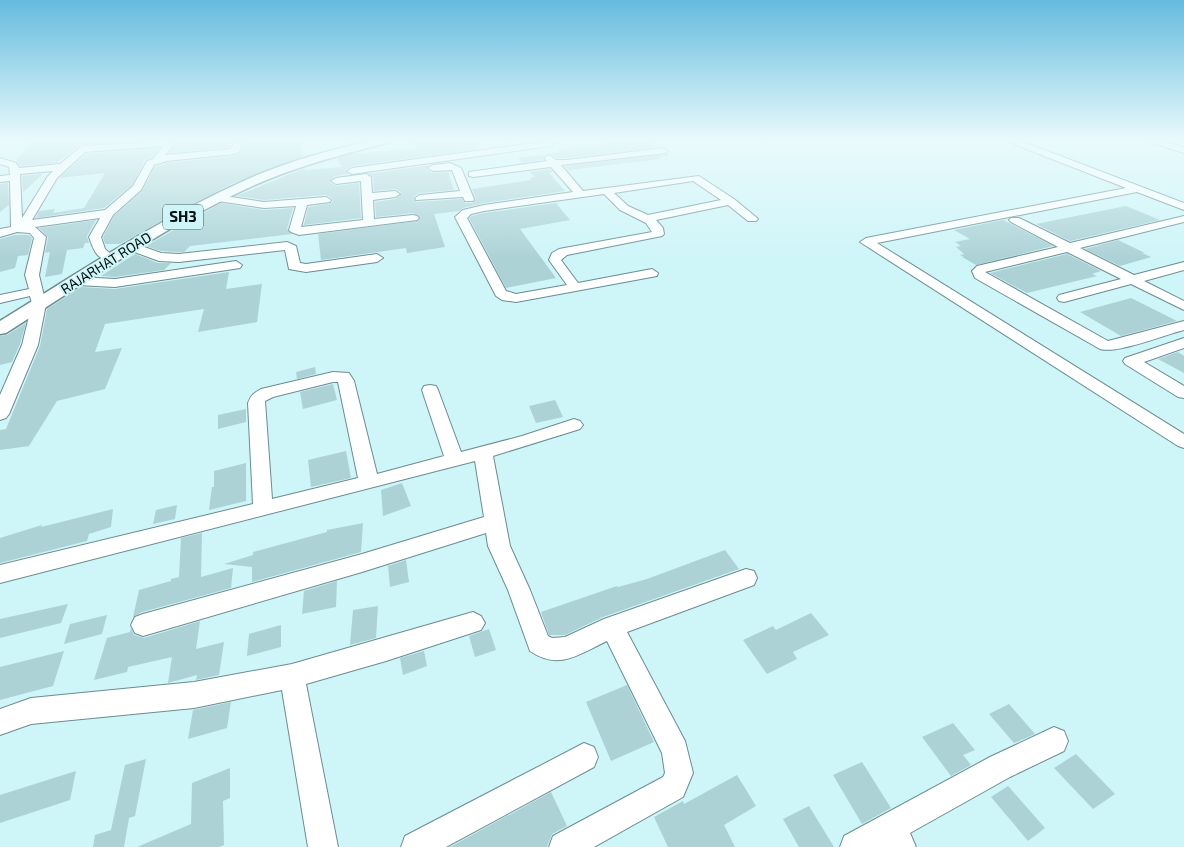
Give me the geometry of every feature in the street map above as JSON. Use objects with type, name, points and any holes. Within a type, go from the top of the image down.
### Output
[{"type":"main road","name":"RAJARHAT ROAD","points":[[0,321],[107,256],[226,188],[245,181]]},
{"type":"main road","name":"RAJARHAT ROAD","points":[[0,329],[38,298],[77,281],[218,198],[258,181]]},
{"type":"street","points":[[16,181],[19,227]]},
{"type":"street","points":[[19,227],[50,181]]},
{"type":"street","points":[[107,256],[100,251],[95,237],[108,213],[137,188],[141,181]]},
{"type":"street","points":[[366,181],[369,224]]},
{"type":"street","points":[[420,198],[468,196],[461,181]]},
{"type":"street","points":[[572,181],[586,193]]},
{"type":"street","points":[[577,181],[586,193]]},
{"type":"street","points":[[652,273],[516,298],[507,296],[501,293],[461,217],[467,212],[484,208],[676,181]]},
{"type":"street","points":[[699,181],[730,201],[752,219]]},
{"type":"street","points":[[1116,181],[1184,207]]},
{"type":"street","points":[[1137,181],[1184,198]]},
{"type":"street","points":[[1138,189],[866,242],[1184,442]]},
{"type":"street","points":[[575,287],[555,260],[556,256],[563,252],[658,234],[658,230],[648,218],[625,208],[606,190]]},
{"type":"street","points":[[368,197],[394,194]]},
{"type":"street","points":[[218,198],[264,205],[326,200]]},
{"type":"street","points":[[648,218],[730,201]]},
{"type":"street","points":[[302,202],[295,230],[369,224],[412,218]]},
{"type":"street","points":[[0,233],[19,227],[108,213]]},
{"type":"street","points":[[1184,219],[978,271],[980,275],[1106,346],[1184,325]]},
{"type":"street","points":[[1015,220],[1184,306]]},
{"type":"street","points":[[0,414],[30,345],[38,298],[32,276],[40,238],[33,230],[19,227]]},
{"type":"street","points":[[133,247],[159,257],[178,258],[287,246],[292,249],[294,266],[306,268],[377,258]]},
{"type":"street","points":[[77,281],[116,283],[236,265]]},
{"type":"street","points":[[1064,298],[1184,266]]},
{"type":"street","points":[[0,299],[38,298]]},
{"type":"street","points":[[1184,343],[1131,361],[1184,393]]},
{"type":"street","points":[[263,508],[256,403],[258,398],[267,393],[334,377],[343,377],[346,381],[369,482]]},
{"type":"street","points":[[430,390],[454,460]]},
{"type":"street","points":[[0,574],[454,460],[574,425]]},
{"type":"street","points":[[483,452],[499,546],[519,590],[539,642],[549,650],[567,648],[612,627],[746,578]]},
{"type":"street","points":[[143,625],[362,563],[495,522]]},
{"type":"street","points":[[0,722],[32,711],[194,694],[292,676],[473,623]]},
{"type":"street","points":[[564,847],[673,787],[679,772],[675,751],[612,627]]},
{"type":"street","points":[[292,676],[324,847]]},
{"type":"street","points":[[855,847],[895,838],[1000,768],[1054,741]]},
{"type":"street","points":[[416,847],[584,757]]},
{"type":"building","points":[[22,181],[36,181],[29,187],[23,192]]},
{"type":"building","points":[[100,181],[134,181],[132,185],[104,208],[36,218],[39,211],[55,209],[53,213],[84,208]]},
{"type":"building","points":[[148,181],[240,181],[175,213],[120,244],[105,244],[103,237],[114,216],[142,191]]},
{"type":"building","points":[[274,181],[330,181],[329,182],[336,186],[359,183],[361,218],[304,225],[308,207],[332,203],[333,199],[326,195],[264,200],[236,196]]},
{"type":"building","points":[[373,181],[451,181],[454,190],[419,193],[413,197],[416,202],[462,199],[465,203],[473,203],[476,198],[472,189],[528,181],[556,181],[565,191],[484,203],[463,208],[459,211],[434,214],[445,247],[407,253],[406,248],[321,260],[318,234],[418,221],[420,217],[413,213],[376,217],[375,202],[395,199],[402,193],[395,189],[374,191]]},
{"type":"building","points":[[8,183],[9,205],[0,212],[0,184]]},
{"type":"building","points":[[221,203],[264,210],[293,208],[287,229],[292,234],[190,246],[184,252],[161,251],[146,246]]},
{"type":"building","points":[[556,203],[570,220],[520,229],[556,278],[506,288],[469,218],[484,213]]},
{"type":"building","points":[[1126,206],[1160,220],[1070,241],[1036,224]]},
{"type":"building","points":[[96,220],[87,236],[89,243],[85,243],[83,248],[67,250],[62,274],[45,277],[50,252],[45,253],[48,237],[39,228]]},
{"type":"building","points":[[1003,220],[1053,246],[976,265],[960,255],[964,254],[956,247],[961,246],[955,242],[970,239],[954,230]]},
{"type":"building","points":[[15,235],[29,235],[32,238],[28,255],[18,256],[15,268],[0,272],[0,239]]},
{"type":"building","points":[[1118,240],[1151,257],[1120,266],[1085,249]]},
{"type":"building","points":[[135,254],[158,263],[171,263],[164,270],[115,277],[101,276]]},
{"type":"building","points":[[1067,254],[1101,271],[1092,274],[1097,276],[1027,293],[990,273]]},
{"type":"building","points":[[229,272],[226,289],[262,284],[257,322],[198,332],[204,309],[105,324],[95,352],[122,348],[105,389],[57,401],[29,446],[0,450],[0,430],[6,429],[40,346],[47,309],[81,287],[115,289]]},
{"type":"building","points":[[1131,298],[1177,321],[1121,336],[1080,312]]},
{"type":"building","points":[[26,323],[12,362],[0,365],[0,336],[7,335]]},
{"type":"building","points":[[1178,352],[1184,356],[1184,373],[1158,359]]},
{"type":"building","points":[[315,367],[316,374],[297,379],[296,372]]},
{"type":"building","points":[[333,384],[337,400],[303,409],[300,392]]},
{"type":"building","points":[[555,400],[563,417],[536,423],[529,406]]},
{"type":"building","points":[[246,409],[246,422],[218,429],[218,415]]},
{"type":"building","points":[[346,451],[351,478],[311,487],[308,460]]},
{"type":"building","points":[[246,463],[246,501],[209,510],[212,487],[214,487],[214,471]]},
{"type":"building","points":[[402,483],[411,506],[383,516],[381,490]]},
{"type":"building","points":[[177,505],[175,519],[153,524],[156,510]]},
{"type":"building","points":[[113,509],[111,527],[89,534],[87,541],[0,563],[0,538],[42,525],[41,527]]},
{"type":"building","points":[[363,523],[361,552],[252,582],[252,567],[224,564],[253,555],[253,552],[327,532],[327,530]]},
{"type":"building","points":[[202,533],[201,577],[233,568],[231,588],[142,612],[133,617],[139,590],[179,577],[181,538]]},
{"type":"building","points":[[725,550],[739,569],[603,617],[565,635],[549,635],[541,612],[617,586],[647,579]]},
{"type":"building","points":[[406,560],[409,582],[390,587],[388,566]]},
{"type":"building","points":[[337,581],[336,607],[302,614],[304,591]]},
{"type":"building","points":[[68,604],[61,623],[0,638],[0,619]]},
{"type":"building","points":[[378,606],[376,638],[350,645],[353,610]]},
{"type":"building","points":[[811,613],[829,635],[793,652],[797,659],[767,674],[743,640],[773,626],[776,630]]},
{"type":"building","points":[[107,615],[102,634],[64,644],[70,624]]},
{"type":"building","points":[[200,621],[196,649],[224,642],[219,675],[196,680],[197,675],[168,683],[172,657],[128,667],[127,672],[94,680],[107,638],[130,632],[131,628],[134,635],[144,638]]},
{"type":"building","points":[[281,625],[281,647],[247,656],[249,634]]},
{"type":"building","points":[[489,629],[496,650],[475,657],[469,636]]},
{"type":"building","points":[[64,651],[53,686],[0,700],[0,667]]},
{"type":"building","points":[[424,651],[427,666],[403,675],[400,658]]},
{"type":"building","points":[[627,685],[654,742],[611,761],[586,702]]},
{"type":"building","points":[[231,702],[227,728],[188,739],[193,710]]},
{"type":"building","points":[[1009,704],[1035,734],[1014,743],[989,714]]},
{"type":"building","points":[[953,723],[975,750],[963,755],[971,765],[951,776],[922,737]]},
{"type":"building","points":[[1076,754],[1115,794],[1093,809],[1054,768]]},
{"type":"building","points":[[146,759],[135,816],[129,818],[124,847],[93,847],[95,835],[111,830],[125,765]]},
{"type":"building","points":[[862,762],[891,808],[862,824],[833,775]]},
{"type":"building","points":[[230,768],[230,798],[223,801],[224,845],[219,847],[137,847],[191,824],[192,783]]},
{"type":"building","points":[[76,771],[70,800],[0,823],[0,795]]},
{"type":"building","points":[[737,775],[756,806],[724,825],[735,847],[668,847],[654,817],[683,801],[684,804]]},
{"type":"building","points":[[1008,786],[1045,828],[1028,841],[991,797]]},
{"type":"building","points":[[551,792],[567,826],[552,834],[547,847],[450,847]]},
{"type":"building","points":[[809,806],[834,847],[799,847],[783,819]]}]
